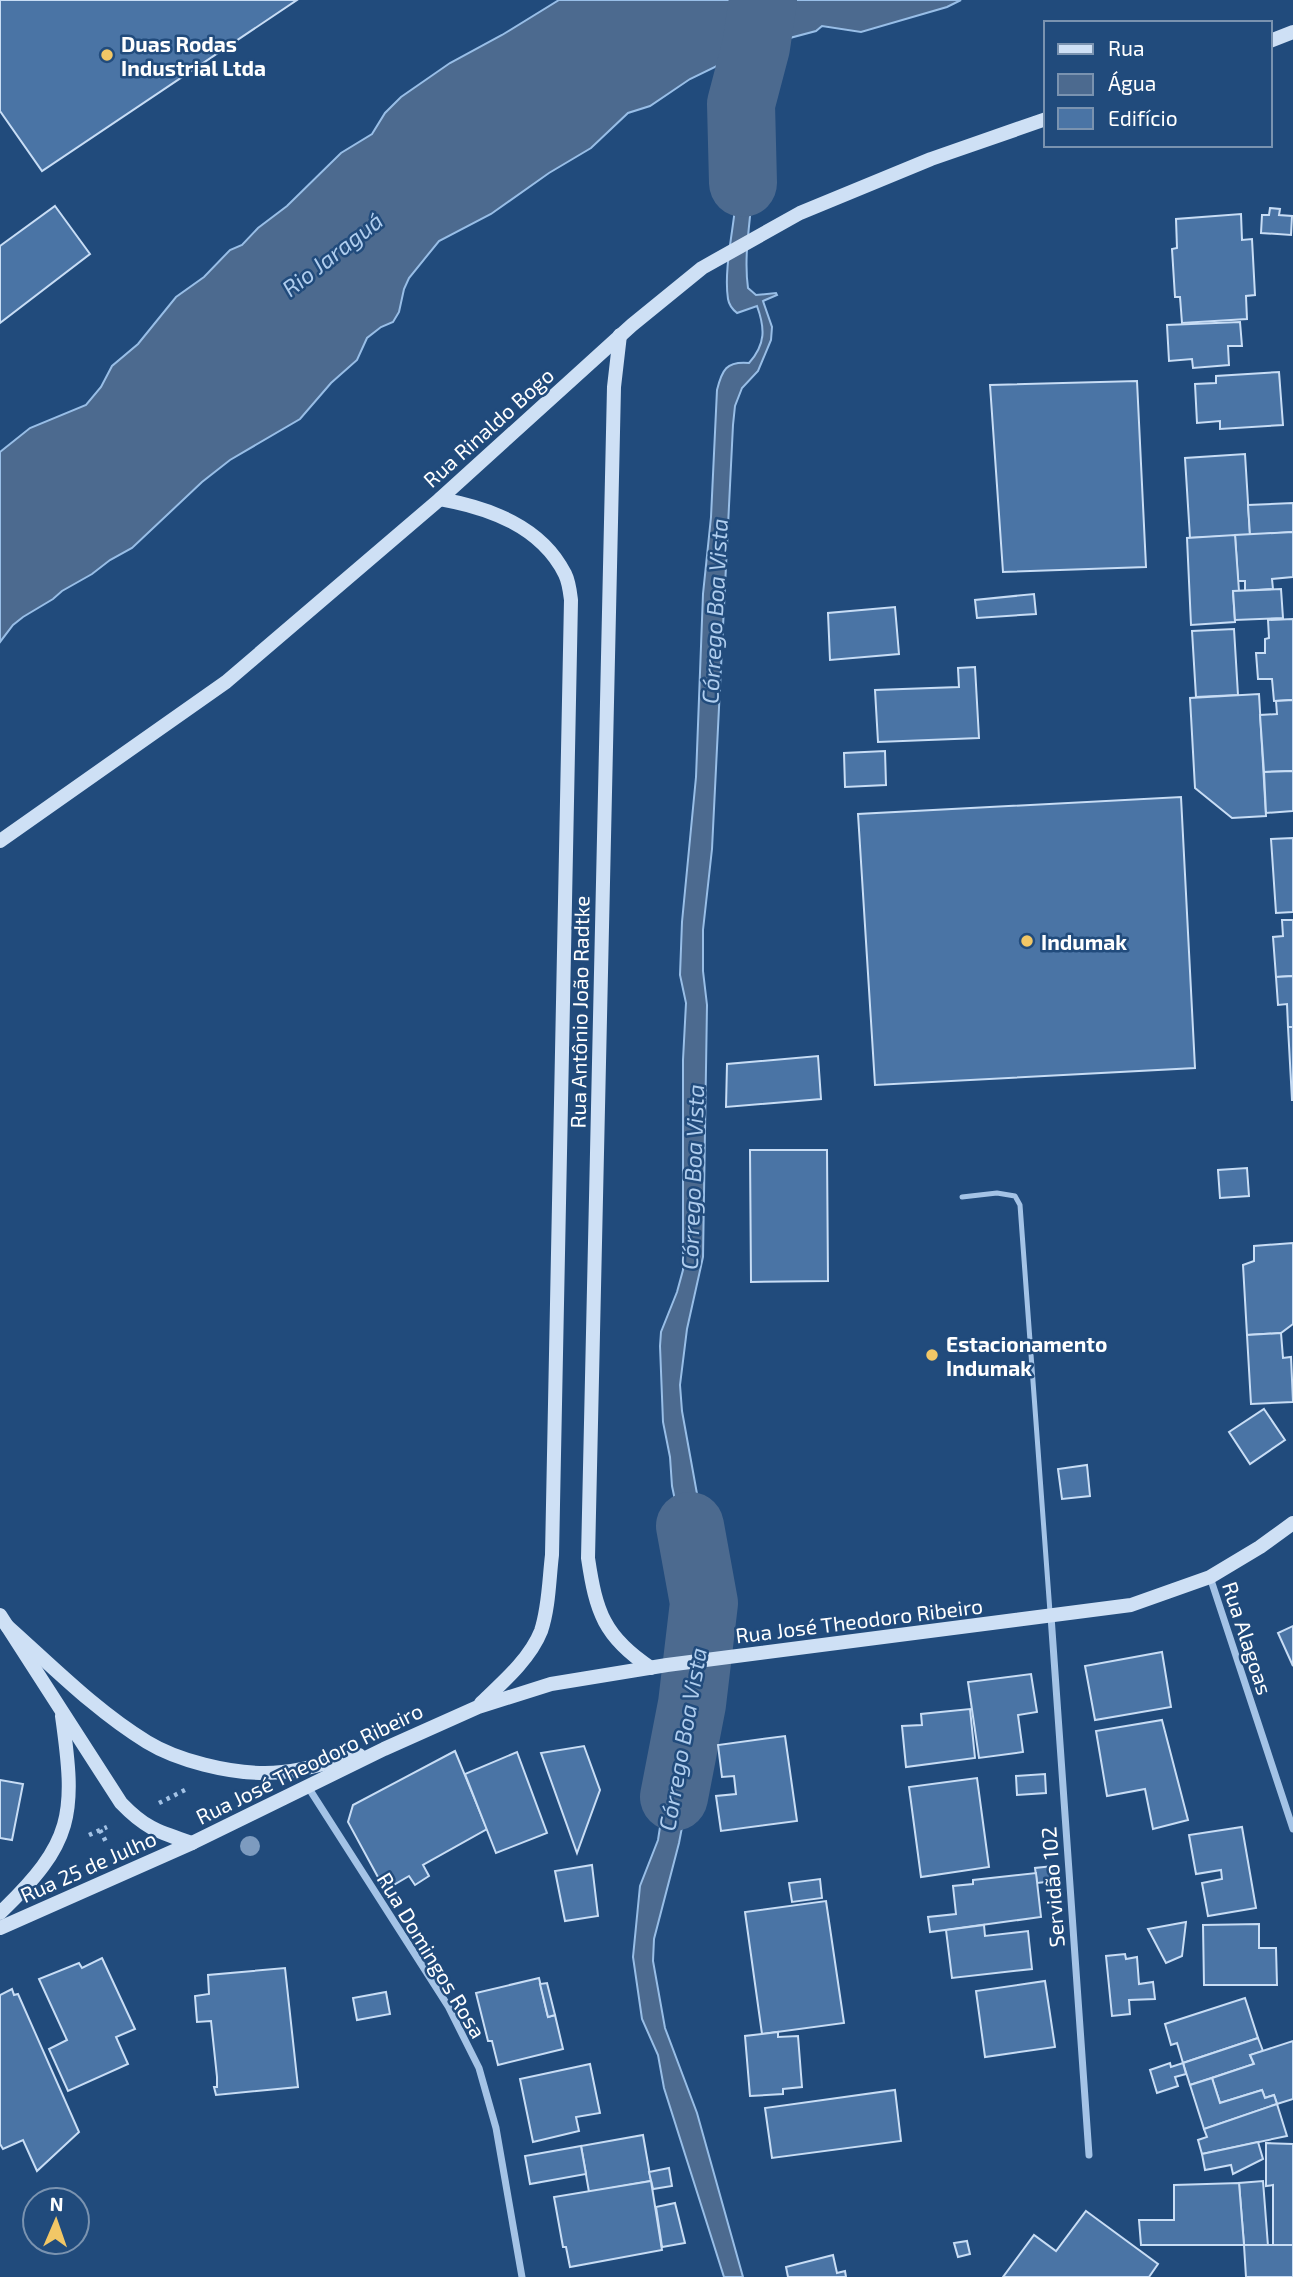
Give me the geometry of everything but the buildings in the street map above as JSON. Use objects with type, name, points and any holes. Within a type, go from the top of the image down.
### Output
[{"type":"main road","points":[[1272,40],[1293,32]]},
{"type":"main road","name":"Rua Rinaldo Bogo","points":[[0,841],[226,682],[440,499],[620,335],[702,268],[800,213],[931,159],[1044,120]]},
{"type":"main road","name":"Rua Antônio João Radtke","points":[[620,335],[614,387],[588,1558],[593,1593],[604,1620],[621,1646],[650,1668]]},
{"type":"main road","name":"Rua Antônio João Radtke","points":[[440,499],[471,505],[510,519],[551,551],[566,576],[572,600],[552,1555],[547,1605],[540,1633],[518,1665],[478,1707]]},
{"type":"main road","name":"Rua José Theodoro Ribeiro","points":[[192,1843],[384,1749],[478,1707],[551,1685],[667,1665],[1131,1605],[1210,1577],[1293,1523]]},
{"type":"main road","points":[[4,1621],[121,1802],[138,1821],[156,1831],[192,1843]]},
{"type":"main road","points":[[4,1621],[105,1712],[149,1743],[190,1760],[242,1772],[265,1773],[288,1771],[384,1749]]},
{"type":"main road","points":[[0,1913],[47,1863],[61,1837],[70,1791],[61,1712]]},
{"type":"main road","name":"Rua 25 de Julho","points":[[0,1928],[192,1843]]},
{"type":"street","name":"Rua Alagoas","points":[[1210,1577],[1293,1829]]},
{"type":"street","name":"Servidão 102","points":[[1051,1616],[1089,2155]]},
{"type":"street","name":"Rua Domingos Rosa","points":[[308,1787],[448,2006],[479,2068],[496,2129],[522,2277]]},
{"type":"lane","points":[[962,1198],[997,1193],[1016,1196],[1020,1205],[1051,1616]]},
{"type":"path","points":[[156,1804],[200,1783]]},
{"type":"path","points":[[82,1838],[111,1825]]},
{"type":"path","points":[[100,1830],[107,1844]]},
{"type":"water","name":"Rio Jaraguá","points":[[559,0],[961,0],[947,7],[861,32],[822,26],[816,31],[756,47],[731,62],[725,62],[690,79],[650,106],[628,113],[591,148],[549,173],[491,214],[439,241],[409,278],[399,312],[393,322],[367,338],[357,360],[331,383],[300,419],[230,460],[202,482],[132,548],[23,617],[0,642],[0,452],[30,428],[86,405],[101,387],[112,366],[138,344],[176,297],[204,277],[230,250],[242,245],[258,228],[287,206],[341,153],[372,134],[385,113],[401,97],[450,63]]},
{"type":"water","points":[[753,179],[747,247],[748,288],[756,295],[777,295],[763,301],[772,327],[771,340],[758,371],[742,388],[735,406],[733,425],[712,849],[703,930],[703,971],[707,1005],[703,1257],[687,1329],[680,1385],[682,1411],[711,1571],[713,1618],[690,1620],[690,1571],[672,1486],[663,1422],[660,1346],[661,1332],[683,1270],[683,1060],[686,1003],[680,975],[682,922],[696,777],[703,594],[711,517],[717,390],[726,368],[749,363],[755,356],[762,336],[762,322],[757,306],[737,313],[729,303],[727,286],[737,186]]},
{"type":"water","points":[[706,1702],[679,1843],[654,1939],[653,1961],[665,2028],[697,2113],[743,2277],[724,2277],[664,2088],[658,2055],[642,2019],[633,1957],[640,1886],[658,1840],[679,1705]]},
{"type":"waterway","name":"Córrego Boa Vista","points":[[743,183],[741,104],[756,47],[763,0]]},
{"type":"waterway","name":"Córrego Boa Vista","points":[[674,1797],[692,1704],[704,1603],[690,1526]]},
{"type":"place","name":"Duas Rodas Industrial Ltda","points":[[107,55]]},
{"type":"place","name":"Indumak","points":[[1027,941]]},
{"type":"place","name":"Estacionamento Indumak","points":[[932,1355]]}]
